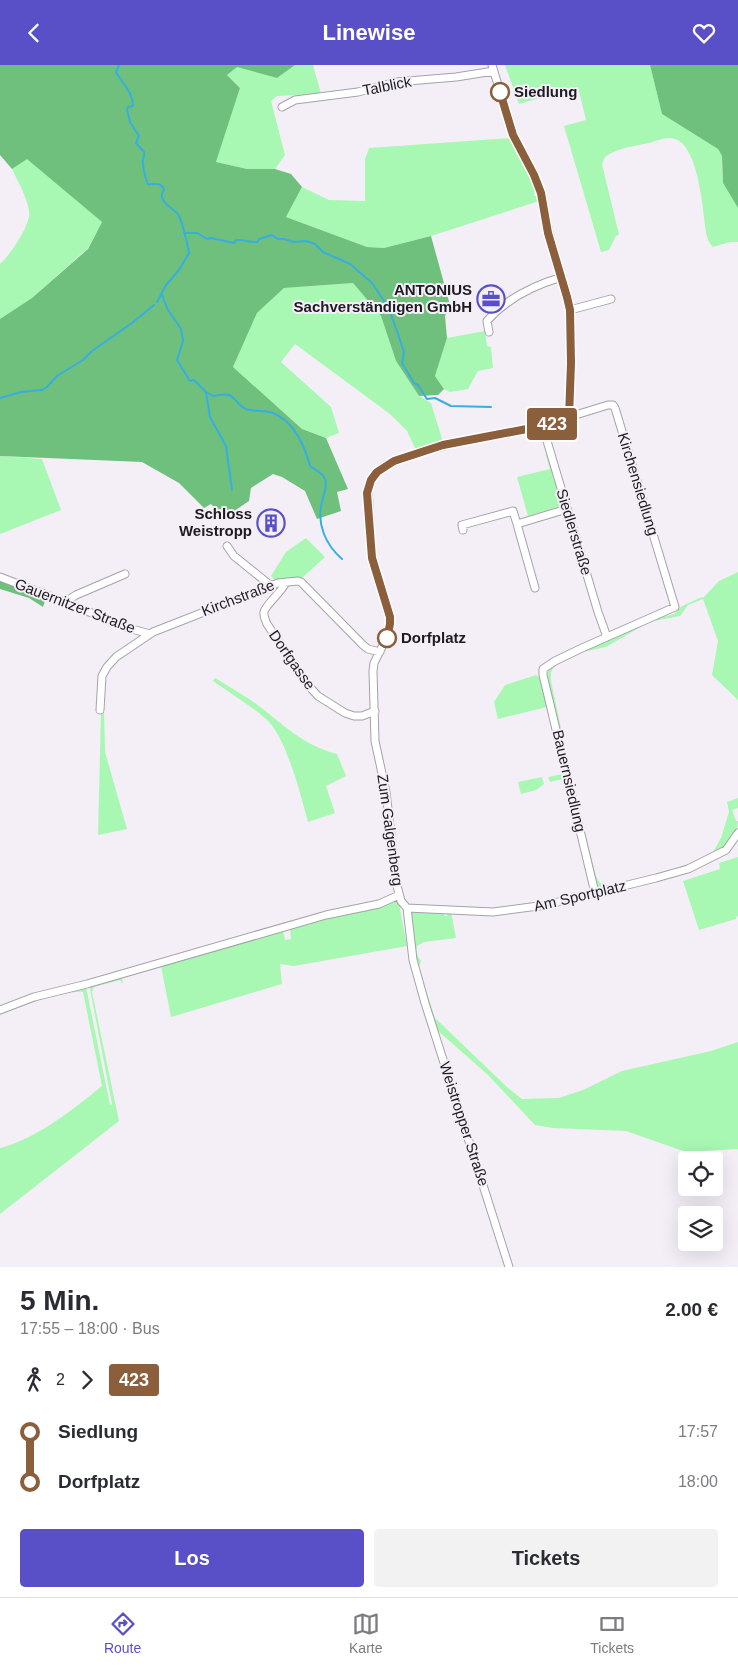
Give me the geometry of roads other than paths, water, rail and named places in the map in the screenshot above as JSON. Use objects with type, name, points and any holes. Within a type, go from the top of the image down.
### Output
[{"type":"street","name":"Talblick","points":[[282,107],[295,100],[358,92],[396,82],[456,77],[493,68]]},
{"type":"street","points":[[380,652],[389,633],[390,617],[372,558],[367,493],[371,480],[377,472],[386,465],[443,445],[558,423],[569,417],[570,310],[548,233],[541,193],[534,175],[513,135],[493,68]]},
{"type":"street","points":[[489,332],[488,321],[512,299],[543,283],[562,277]]},
{"type":"street","points":[[570,310],[611,299]]},
{"type":"street","name":"Kirchensiedlung","points":[[569,417],[608,405],[612,405],[615,408],[675,607],[608,637]]},
{"type":"street","name":"Siedlerstraße","points":[[544,426],[598,612],[608,637]]},
{"type":"street","points":[[517,524],[567,509]]},
{"type":"street","points":[[463,531],[462,525],[513,511],[535,588]]},
{"type":"street","points":[[227,546],[234,557],[270,585]]},
{"type":"street","points":[[65,602],[76,595],[125,574]]},
{"type":"street","name":"Gauernitzer Straße","points":[[0,577],[128,628],[150,634]]},
{"type":"street","name":"Dorfgasse","points":[[286,582],[264,610],[267,624],[314,692],[345,713],[362,716],[375,723]]},
{"type":"street","name":"Kirchstraße","points":[[100,710],[102,676],[116,657],[150,634],[270,585],[301,582],[363,645],[368,649],[380,652]]},
{"type":"street","name":"Bauernsiedlung","points":[[595,893],[543,669],[555,661],[608,637]]},
{"type":"street","name":"Zum Galgenberg","points":[[380,652],[374,663],[372,677],[376,741],[386,792],[399,895],[407,909],[413,960],[418,981]]},
{"type":"street","points":[[362,716],[375,711]]},
{"type":"street","name":"Am Sportplatz","points":[[407,909],[493,912],[546,905],[656,879],[701,863],[726,850],[738,833]]},
{"type":"street","points":[[0,1010],[34,997],[87,984],[326,915],[379,904],[399,895]]},
{"type":"street","name":"Weistropper Straße","points":[[418,981],[509,1267]]},
{"type":"waterway","points":[[119,65],[116,72],[133,101],[133,106],[128,107],[127,110],[130,122],[139,136],[136,143],[144,152],[143,165],[147,182],[148,184],[159,184],[163,187],[163,200],[179,216],[189,253],[179,270],[166,285],[157,302]]},
{"type":"waterway","points":[[184,233],[197,233],[207,239],[211,238],[234,243],[236,240],[257,242],[259,239],[272,235],[278,239],[294,242],[306,241],[315,244],[323,252],[350,264],[372,283],[388,307],[396,328],[404,352],[402,363],[414,383],[418,385],[427,399],[435,398],[451,406],[491,407]]},
{"type":"waterway","points":[[162,295],[168,310],[181,329],[183,341],[177,360],[190,381],[194,380],[213,396],[230,396],[246,409],[273,413],[287,422],[298,435],[310,466],[321,473],[325,479],[326,488],[320,510],[321,526],[327,541],[342,559]]},
{"type":"waterway","points":[[0,398],[21,392],[42,390],[47,387],[57,376],[83,360],[92,351],[154,305]]},
{"type":"waterway","points":[[206,392],[210,417],[226,446],[232,490]]},
{"type":"place","name":"Siedlung","points":[[500,92]]},
{"type":"place","name":"ANTONIUS Sachverständigen GmbH","points":[[491,299]]},
{"type":"place","name":"Schloss Weistropp","points":[[271,523]]},
{"type":"place","name":"Dorfplatz","points":[[387,638]]}]
